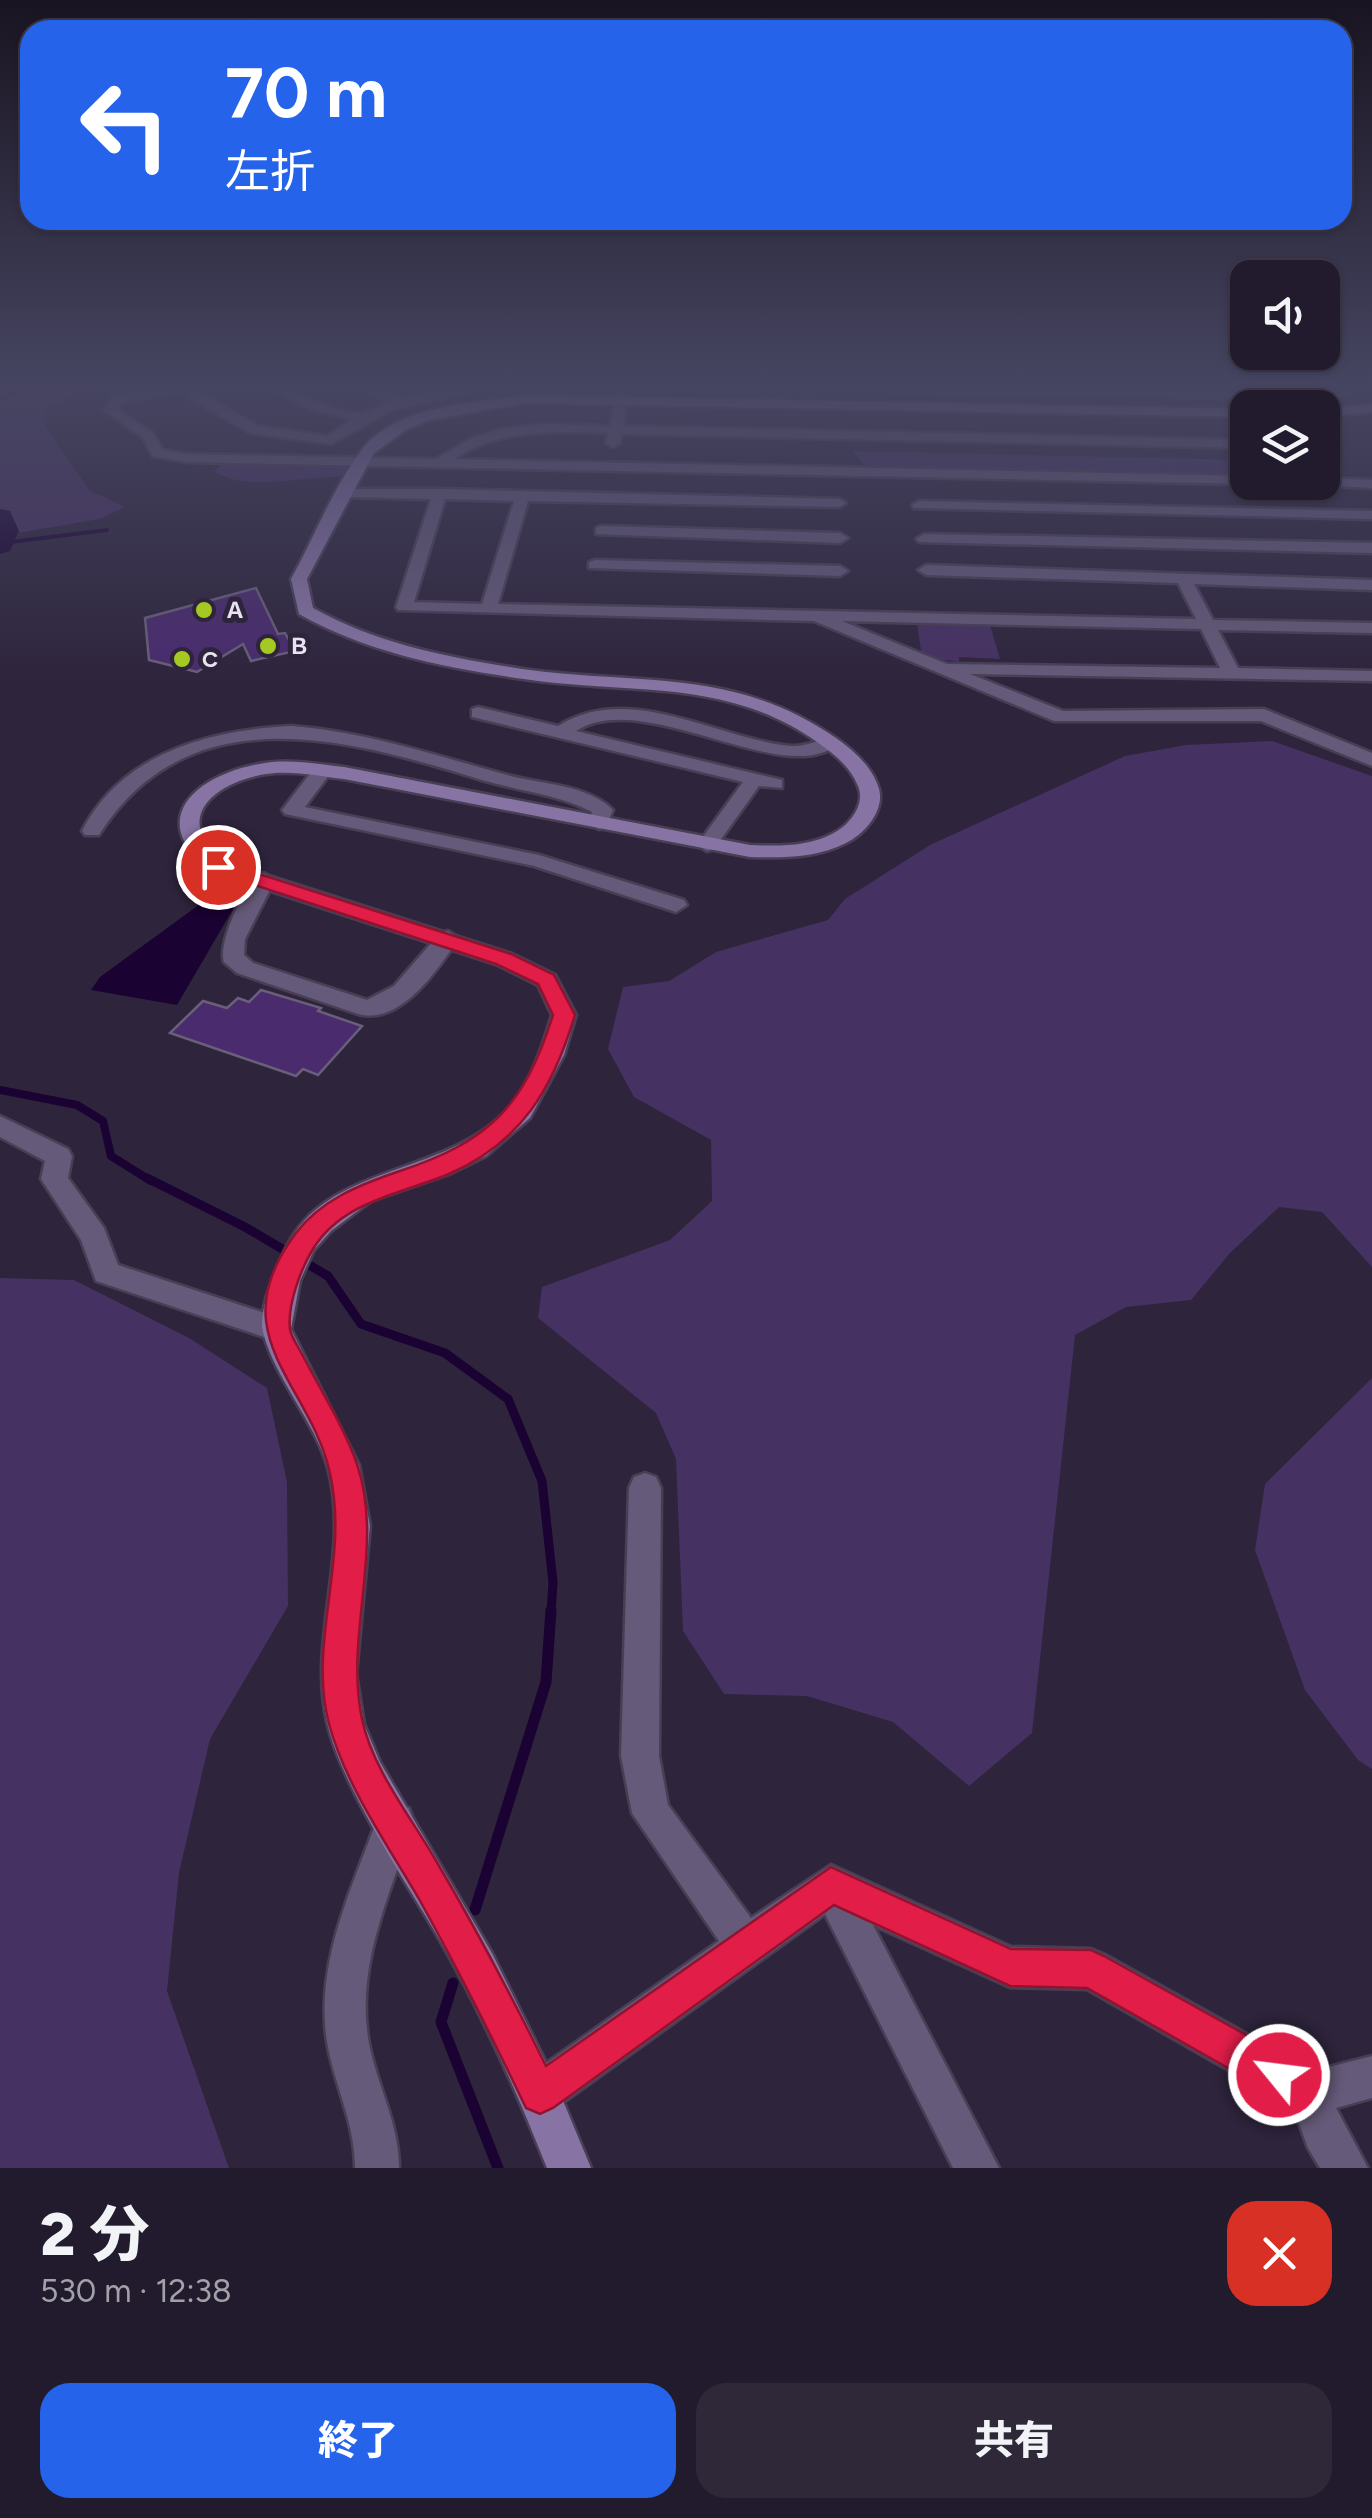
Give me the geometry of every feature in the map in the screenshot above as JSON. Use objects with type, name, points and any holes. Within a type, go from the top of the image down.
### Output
[{"type":"street","points":[[349,485],[299,579],[305,610],[324,624],[347,633],[543,678],[699,686],[738,696],[829,744],[864,769],[873,791],[869,814],[838,840],[809,848],[763,852],[706,845],[322,771],[257,770],[200,798],[188,815],[186,837],[198,855],[218,867],[448,938],[547,980],[564,1015],[552,1055],[522,1111],[476,1149],[440,1167],[361,1194],[320,1222],[296,1258],[276,1329],[343,1465],[354,1526],[338,1674],[346,1724],[367,1775],[446,1919],[478,1967],[540,2094],[568,2168]]},
{"type":"street","points":[[591,588],[608,485]]},
{"type":"street","points":[[836,485],[843,593]]},
{"type":"street","points":[[918,485],[932,593]]},
{"type":"street","points":[[1130,485],[1178,582],[1240,672],[1264,716]]},
{"type":"street","points":[[344,493],[839,502]]},
{"type":"street","points":[[440,493],[404,608],[489,607],[591,588],[932,593],[1178,582],[1372,585]]},
{"type":"street","points":[[489,607],[523,494]]},
{"type":"street","points":[[919,505],[1372,515]]},
{"type":"street","points":[[600,531],[840,538]]},
{"type":"street","points":[[924,538],[1372,548]]},
{"type":"street","points":[[591,588],[808,613],[1061,717],[1264,716],[1372,760]]},
{"type":"street","points":[[808,613],[843,593]]},
{"type":"street","points":[[932,593],[1209,625],[1372,628]]},
{"type":"street","points":[[938,668],[1372,676]]},
{"type":"street","points":[[478,713],[764,782],[706,845]]},
{"type":"street","points":[[560,732],[576,720],[646,718],[779,750],[795,752],[829,744]]},
{"type":"street","points":[[92,832],[111,800],[149,768],[223,738],[287,730],[363,737],[499,779],[581,796],[604,810],[599,823]]},
{"type":"street","points":[[322,771],[292,810],[539,861],[676,905]]},
{"type":"street","points":[[264,880],[234,938],[232,957],[245,968],[366,1008],[385,1006],[398,997],[448,938]]},
{"type":"street","points":[[0,1126],[59,1156],[54,1180],[94,1236],[106,1272],[276,1329]]},
{"type":"street","points":[[645,1488],[640,1756],[651,1813],[747,1946]]},
{"type":"street","points":[[377,2168],[379,2134],[348,2045],[345,1975],[395,1822]]},
{"type":"street","points":[[540,2094],[831,1885]]},
{"type":"street","points":[[831,1885],[1010,1967],[1091,1969],[1310,2092],[1372,2077]]},
{"type":"street","points":[[831,1885],[977,2168]]},
{"type":"street","points":[[1310,2092],[1323,2134],[1346,2168]]},
{"type":"shaded area","points":[[0,485],[86,485],[125,507],[99,519],[0,536]]},
{"type":"shaded area","points":[[917,624],[990,625],[1000,659],[959,657],[959,662],[922,657]]},
{"type":"shaded area","points":[[1272,741],[1372,776],[1372,1267],[1322,1212],[1279,1207],[1230,1253],[1191,1300],[1126,1307],[1075,1335],[1032,1733],[969,1786],[893,1722],[807,1696],[724,1694],[683,1631],[676,1459],[656,1413],[538,1318],[542,1287],[670,1240],[712,1201],[711,1140],[634,1097],[608,1049],[623,987],[669,981],[716,952],[828,920],[845,899],[930,845],[1125,756],[1186,745]]},
{"type":"shaded area","points":[[222,888],[243,892],[177,1005],[91,990],[100,977]]},
{"type":"shaded area","points":[[0,1278],[74,1280],[189,1338],[267,1388],[287,1482],[288,1606],[210,1739],[179,1873],[167,1991],[229,2168],[0,2168]]},
{"type":"shaded area","points":[[1372,1378],[1372,1769],[1358,1760],[1305,1690],[1255,1550],[1265,1484]]},
{"type":"building","points":[[256,588],[278,634],[285,633],[295,651],[251,661],[243,644],[197,672],[149,660],[145,618]]},
{"type":"building","points":[[261,990],[321,1008],[318,1011],[362,1026],[318,1075],[303,1069],[296,1076],[170,1033],[203,1001],[227,1008],[238,998],[249,1002]]},
{"type":"waterway","points":[[0,517],[5,531],[0,545]]},
{"type":"waterway","points":[[2,543],[107,530]]},
{"type":"waterway","points":[[0,1090],[77,1105],[103,1121],[111,1156],[151,1181]]},
{"type":"waterway","points":[[147,1178],[245,1227],[328,1276],[361,1324],[445,1353],[508,1399],[542,1481],[553,1582],[551,1613]]},
{"type":"waterway","points":[[475,1910],[546,1682],[551,1610]]},
{"type":"waterway","points":[[453,1983],[441,2022],[498,2168]]},
{"type":"place","name":"Ａ","points":[[204,610]]},
{"type":"place","name":"Ｂ","points":[[268,646]]},
{"type":"place","name":"C","points":[[182,659]]},
{"type":"route","points":[[218,867],[504,959],[547,980],[564,1015],[552,1055],[522,1111],[476,1149],[440,1167],[361,1194],[320,1222],[303,1243],[286,1281],[276,1329],[343,1465],[354,1526],[338,1674],[346,1724],[367,1775],[446,1919],[478,1967],[540,2094],[831,1885],[1010,1967],[1091,1969],[1279,2075]]}]
